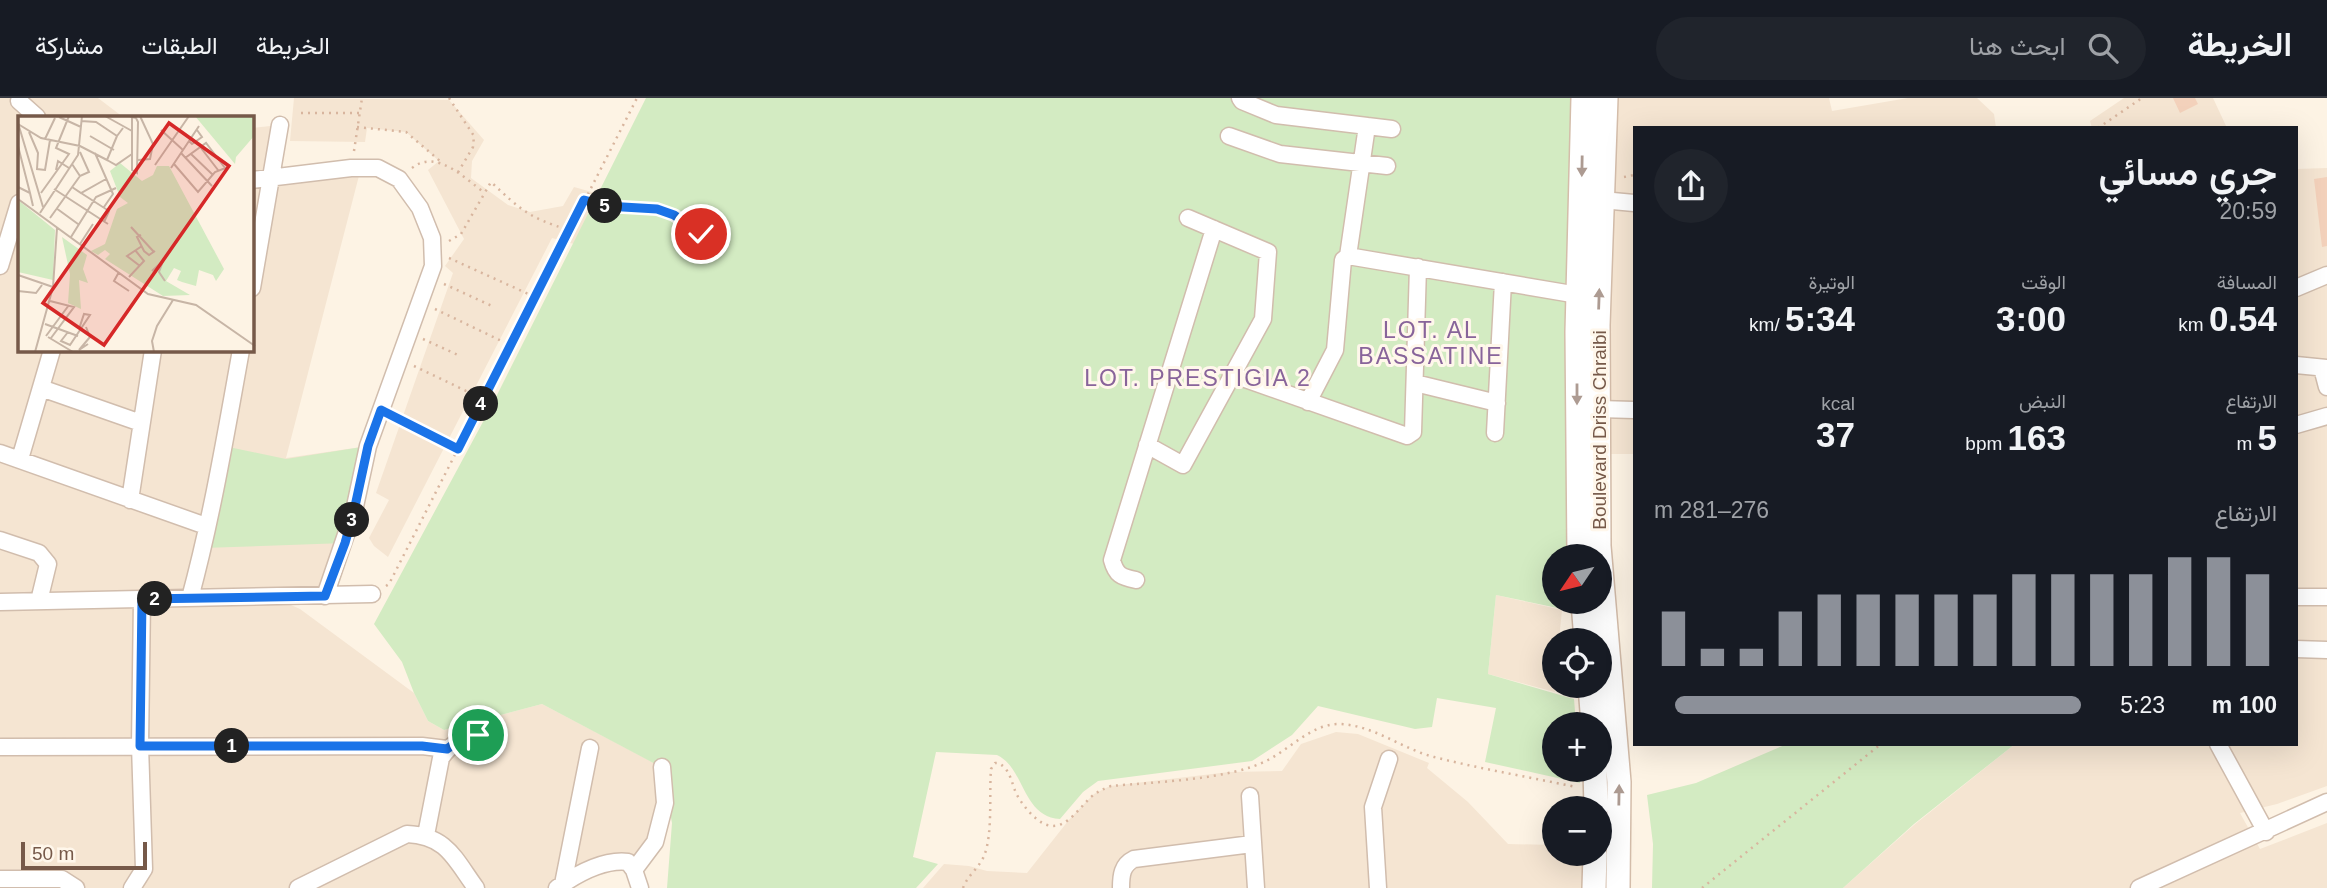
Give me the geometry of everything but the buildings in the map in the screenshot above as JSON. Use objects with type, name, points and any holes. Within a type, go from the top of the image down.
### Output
[{"type":"main road","name":"Boulevard Driss Chraibi","points":[[1583,98],[1578,295],[1585,544]]},
{"type":"main road","name":"Boulevard Driss Chraibi","points":[[1586,544],[1599,409],[1598,325],[1606,98]]},
{"type":"main road","name":"Boulevard Driss Chraibi","points":[[1597,614],[1619,782],[1618,888]]},
{"type":"main road","points":[[1594,888],[1595,866]]},
{"type":"street","points":[[1240,98],[1276,115],[1392,129]]},
{"type":"street","points":[[19,101],[36,116]]},
{"type":"street","points":[[254,276],[280,125]]},
{"type":"street","points":[[1308,402],[1335,350],[1343,260],[1348,256],[1367,125]]},
{"type":"street","points":[[1229,136],[1280,154],[1387,166]]},
{"type":"street","points":[[254,180],[351,168],[378,168],[399,179],[420,208],[432,247],[433,266],[368,446],[345,543],[325,596]]},
{"type":"street","points":[[1602,200],[1633,203]]},
{"type":"street","points":[[0,266],[18,205]]},
{"type":"street","points":[[1147,445],[1183,465],[1263,319],[1268,252],[1188,218]]},
{"type":"street","points":[[1136,580],[1122,577],[1115,572],[1112,560],[1214,229]]},
{"type":"street","points":[[1348,256],[1578,295]]},
{"type":"street","points":[[1231,374],[1407,436],[1413,432],[1418,267]]},
{"type":"street","points":[[2298,287],[2327,275]]},
{"type":"street","points":[[1495,433],[1503,282]]},
{"type":"street","points":[[20,459],[51,352]]},
{"type":"street","points":[[130,500],[153,352]]},
{"type":"street","points":[[190,598],[204,548],[241,352]]},
{"type":"street","points":[[2298,365],[2324,368],[2327,387]]},
{"type":"street","points":[[1415,383],[1497,403]]},
{"type":"street","points":[[41,388],[141,423]]},
{"type":"street","points":[[1599,409],[1633,410]]},
{"type":"street","points":[[2298,424],[2327,416]]},
{"type":"street","points":[[0,453],[206,526]]},
{"type":"street","points":[[0,540],[38,553],[48,564],[39,601]]},
{"type":"street","points":[[2298,592],[2327,597]]},
{"type":"street","points":[[0,602],[372,594]]},
{"type":"street","points":[[132,888],[144,869],[140,746],[142,599]]},
{"type":"street","points":[[2298,649],[2327,650]]},
{"type":"street","points":[[426,835],[442,758],[447,749],[461,739],[478,735]]},
{"type":"street","points":[[0,747],[422,746],[447,749]]},
{"type":"street","points":[[2219,746],[2266,832]]},
{"type":"street","points":[[561,886],[590,748]]},
{"type":"street","points":[[1378,888],[1373,807],[1389,759]]},
{"type":"street","points":[[634,870],[655,842],[665,803],[662,767]]},
{"type":"street","points":[[1250,796],[1256,888]]},
{"type":"street","points":[[2139,888],[2327,802]]},
{"type":"street","points":[[298,888],[407,834],[426,835],[444,844],[476,888]]},
{"type":"street","points":[[1121,888],[1122,870],[1134,859],[1252,844]]},
{"type":"street","points":[[561,886],[590,869],[617,860],[628,862],[640,888]]},
{"type":"street","points":[[0,880],[62,879],[76,888]]},
{"type":"path","points":[[351,168],[362,98]]},
{"type":"path","points":[[449,98],[474,136],[473,147],[457,174]]},
{"type":"path","points":[[389,584],[637,98]]},
{"type":"path","points":[[2101,126],[2142,98]]},
{"type":"path","points":[[301,113],[360,113]]},
{"type":"path","points":[[358,127],[406,132],[440,161],[485,193]]},
{"type":"path","points":[[399,179],[416,164],[440,161]]},
{"type":"path","points":[[432,247],[461,234],[491,181],[519,209],[540,222],[569,230]]},
{"type":"path","points":[[584,200],[606,206],[657,209],[674,215],[701,234],[729,234]]},
{"type":"path","points":[[432,247],[535,297]]},
{"type":"path","points":[[429,277],[492,306]]},
{"type":"path","points":[[420,302],[510,345]]},
{"type":"path","points":[[409,332],[458,355]]},
{"type":"path","points":[[399,359],[483,399]]},
{"type":"path","points":[[381,410],[458,449]]},
{"type":"path","points":[[963,888],[965,880],[983,858],[988,840],[991,769],[995,763],[1005,767],[1017,795],[1037,820],[1057,826],[1068,821],[1094,794],[1111,786],[1224,774],[1247,768],[1266,761],[1321,727],[1337,724],[1377,733],[1433,757],[1596,790]]},
{"type":"path","points":[[1702,888],[1879,746]]},
{"type":"shaded area","points":[[0,98],[98,98],[122,116],[18,116],[18,352],[254,352],[254,128],[280,125],[271,177],[361,168],[286,458],[368,446],[325,596],[273,597],[300,609],[414,693],[428,721],[444,730],[542,704],[662,767],[655,842],[628,862],[557,888],[0,888]]},
{"type":"shaded area","points":[[294,98],[449,100],[484,140],[472,161],[471,178],[508,205],[530,212],[563,206],[574,187],[599,194],[585,247],[552,238],[388,557],[374,546],[369,538],[389,500],[376,493],[453,273],[445,266],[464,239],[428,170],[439,161],[406,132],[367,128],[365,142],[290,141]]},
{"type":"shaded area","points":[[1619,98],[1829,98],[1832,111],[1908,98],[1977,98],[1994,114],[1996,126],[1633,126],[1633,454],[1599,454],[1602,200]]},
{"type":"shaded area","points":[[2124,98],[2213,98],[2226,126],[2091,126],[2090,121]]},
{"type":"shaded area","points":[[2327,168],[2327,786],[2277,804],[2240,813],[2260,849],[2327,823],[2327,888],[1843,888],[1914,825],[2013,746],[2298,746],[2298,169]]},
{"type":"shaded area","points":[[1496,595],[1542,605],[1542,614],[1562,614],[1560,628],[1542,628],[1542,689],[1488,674]]},
{"type":"shaded area","points":[[1336,732],[1358,734],[1429,763],[1427,768],[1468,802],[1508,844],[1542,845],[1542,866],[1595,866],[1594,888],[923,888],[944,864],[987,871],[1027,873],[1087,801],[1110,786],[1229,772],[1282,771],[1301,744]]},
{"type":"green space","points":[[646,98],[1577,98],[1570,544],[1542,544],[1542,605],[1496,595],[1488,674],[1542,690],[1542,698],[1574,699],[1575,712],[1542,712],[1542,775],[1485,762],[1496,708],[1437,698],[1432,727],[1415,729],[1318,706],[1292,735],[1252,761],[1098,781],[1083,792],[1060,819],[1038,810],[1013,770],[997,755],[936,752],[913,857],[938,864],[916,888],[667,888],[672,823],[661,767],[542,704],[444,730],[428,721],[402,662],[374,624],[491,407]]},
{"type":"green space","points":[[224,446],[286,459],[368,446],[345,543],[203,548]]},
{"type":"green space","points":[[1782,746],[2012,746],[1914,824],[1843,888],[1652,888],[1653,844],[1647,795],[1696,783]]},
{"type":"district","name":"LOT. AL BASSATINE","points":[[1431,343]]},
{"type":"district","name":"LOT. PRESTIGIA 2","points":[[1198,378]]},
{"type":"route","points":[[478,735],[461,739],[447,749],[422,746],[140,746],[142,599],[325,596],[345,543],[368,446],[381,410],[458,449],[584,200],[606,206],[657,209],[674,215],[701,234]]}]
